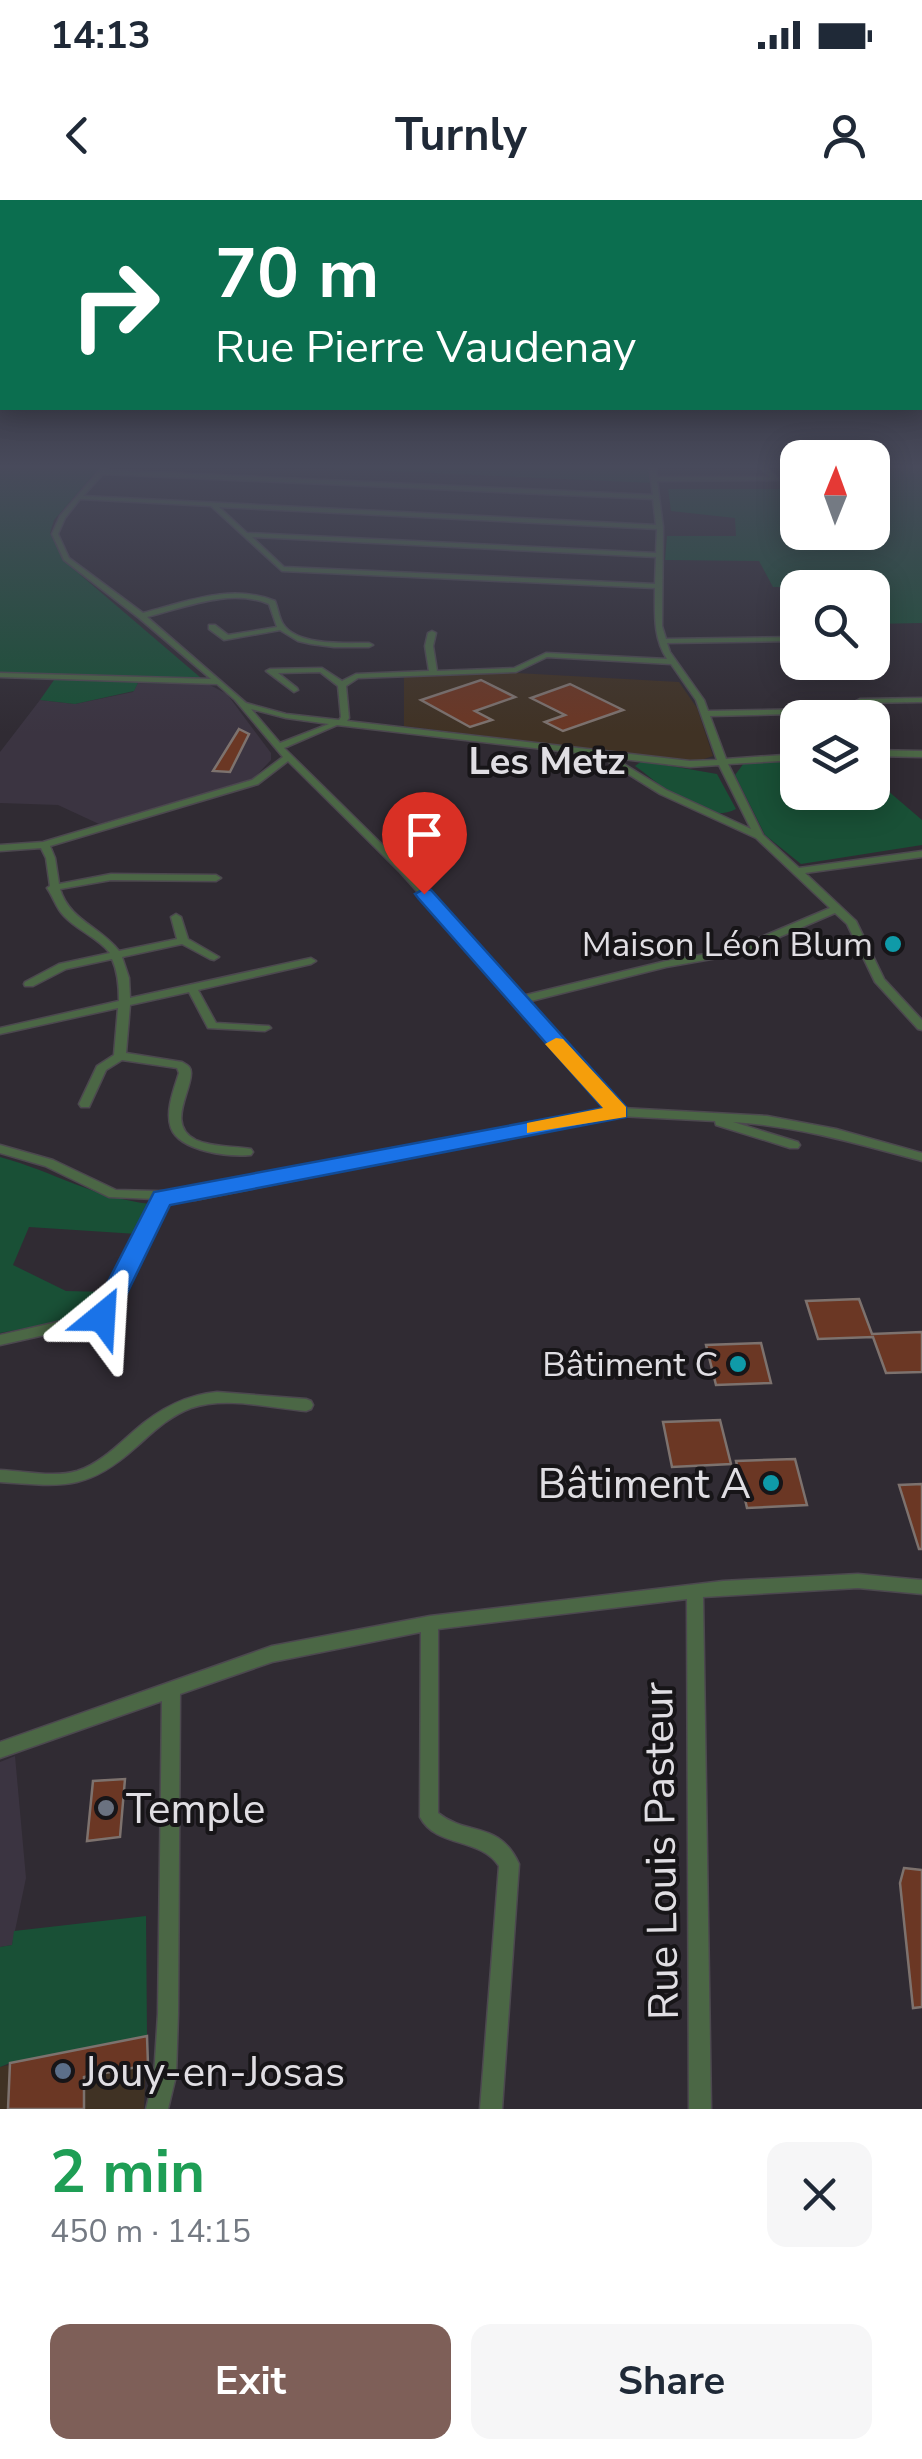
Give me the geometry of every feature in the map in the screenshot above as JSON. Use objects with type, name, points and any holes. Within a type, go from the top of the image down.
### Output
[{"type":"street","points":[[63,554],[142,616],[242,704],[278,747],[404,870],[618,1112]]},
{"type":"street","points":[[265,554],[282,570],[658,586]]},
{"type":"street","points":[[620,554],[658,556],[661,641],[707,714],[723,763],[759,836]]},
{"type":"street","points":[[142,616],[216,599],[255,597],[272,603],[281,628],[294,639],[369,645]]},
{"type":"street","points":[[212,627],[227,638],[281,628]]},
{"type":"street","points":[[432,633],[428,646],[433,672]]},
{"type":"street","points":[[661,641],[780,640]]},
{"type":"street","points":[[270,671],[322,670],[356,676],[516,670],[546,655],[671,662]]},
{"type":"street","points":[[260,662],[294,690]]},
{"type":"street","points":[[278,747],[345,718],[342,685],[332,674]]},
{"type":"street","points":[[0,675],[220,682]]},
{"type":"street","points":[[342,685],[356,676]]},
{"type":"street","points":[[890,701],[922,700]]},
{"type":"street","points":[[242,704],[267,713],[340,723],[639,758],[723,763],[780,758]]},
{"type":"street","points":[[707,714],[780,712]]},
{"type":"street","points":[[252,719],[267,713]]},
{"type":"street","points":[[601,753],[717,819],[759,836],[801,870],[862,935],[879,980],[922,1027]]},
{"type":"street","points":[[890,753],[922,754]]},
{"type":"street","points":[[0,848],[44,845],[255,782],[289,756]]},
{"type":"street","points":[[626,768],[639,758]]},
{"type":"street","points":[[717,819],[746,815]]},
{"type":"street","points":[[44,845],[50,852],[52,888],[62,909],[116,954],[126,1002],[120,1014],[120,1056]]},
{"type":"street","points":[[801,870],[922,854]]},
{"type":"street","points":[[152,864],[158,873],[155,878]]},
{"type":"street","points":[[52,888],[111,877],[216,878]]},
{"type":"street","points":[[517,1001],[666,964],[736,952],[836,909]]},
{"type":"street","points":[[176,917],[183,941]]},
{"type":"street","points":[[28,984],[63,966],[183,941],[214,957]]},
{"type":"street","points":[[0,1031],[311,960]]},
{"type":"street","points":[[192,988],[212,1026],[265,1028]]},
{"type":"street","points":[[85,1104],[101,1068],[120,1056],[182,1065],[185,1073],[174,1104],[174,1128],[182,1141],[202,1148],[247,1152]]},
{"type":"street","points":[[0,1149],[49,1163],[114,1194],[162,1198],[195,1196],[618,1112],[767,1120],[836,1132],[922,1157]]},
{"type":"street","points":[[714,1119],[794,1146]]},
{"type":"street","points":[[0,1340],[102,1317],[162,1198]]},
{"type":"street","points":[[0,1476],[70,1479],[84,1474],[101,1466],[148,1423],[206,1399],[306,1406]]},
{"type":"street","points":[[0,1750],[272,1654],[430,1623],[695,1593],[843,1581],[922,1587]]},
{"type":"street","name":"Rue Louis Pasteur","points":[[695,1593],[700,2109]]},
{"type":"street","points":[[430,1623],[430,1817],[436,1825],[490,1841],[503,1850],[508,1864],[490,2109]]},
{"type":"street","points":[[158,2109],[166,2076],[171,1690]]},
{"type":"shaded area","points":[[499,672],[679,682],[697,708],[713,756],[695,762],[404,726],[404,675]]},
{"type":"shaded area","points":[[138,683],[208,684],[227,694],[271,753],[271,760],[253,779],[99,824],[58,805],[0,803],[0,752],[40,700],[75,704],[133,692]]},
{"type":"shaded area","points":[[15,1756],[26,1878],[12,1945],[0,1947],[0,1762]]},
{"type":"shaded area","name":"Jouy-en-Josas","points":[[147,2036],[144,2109],[0,2109],[0,2067]]},
{"type":"green space","points":[[0,554],[60,554],[208,684],[138,683],[134,691],[75,704],[40,700],[54,680],[0,678]]},
{"type":"green space","points":[[665,554],[922,554],[922,623],[890,624],[890,570],[780,570],[780,587],[773,587],[759,561],[665,560]]},
{"type":"green space","points":[[780,760],[780,810],[890,810],[890,793],[922,820],[922,845],[801,864],[765,835],[735,775],[744,763]]},
{"type":"green space","points":[[642,761],[717,774],[736,809],[710,812],[682,801],[635,766]]},
{"type":"green space","points":[[0,1157],[111,1196],[151,1204],[137,1234],[29,1227],[13,1265],[66,1291],[108,1292],[95,1315],[0,1333]]},
{"type":"green space","points":[[146,1916],[147,2036],[0,2067],[0,1947],[12,1945],[14,1931]]},
{"type":"building","points":[[481,680],[515,697],[475,711],[492,720],[470,727],[421,700]]},
{"type":"building","points":[[570,684],[623,710],[563,731],[545,722],[565,715],[531,698]]},
{"type":"building","points":[[239,729],[249,734],[230,772],[213,771]]},
{"type":"building","points":[[859,1299],[872,1334],[922,1332],[922,1372],[886,1373],[873,1337],[818,1339],[806,1301]]},
{"type":"building","name":"Bâtiment C","points":[[761,1343],[771,1383],[716,1385],[706,1345]]},
{"type":"building","points":[[720,1420],[731,1464],[672,1467],[663,1422]]},
{"type":"building","name":"Bâtiment A","points":[[795,1459],[807,1505],[747,1508],[736,1461]]},
{"type":"building","points":[[922,1484],[922,1549],[919,1549],[899,1485]]},
{"type":"building","name":"Temple","points":[[125,1779],[120,1837],[87,1841],[93,1781]]},
{"type":"building","points":[[904,1868],[922,1870],[922,2007],[913,2008],[900,1883]]},
{"type":"building","name":"Jouy-en-Josas","points":[[147,2036],[148,2065],[84,2077],[84,2109],[8,2109],[10,2063]]},
{"type":"slow traffic","points":[[535,1128],[618,1112],[556,1044]]},
{"type":"place","name":"Maison Léon Blum","points":[[893,944]]},
{"type":"place","name":"Bâtiment C","points":[[738,1364]]},
{"type":"place","name":"Bâtiment A","points":[[771,1483]]},
{"type":"place","name":"Temple","points":[[106,1808]]},
{"type":"place","name":"Jouy-en-Josas","points":[[63,2071]]},
{"type":"district","name":"Les Metz","points":[[547,761]]},
{"type":"route","points":[[102,1317],[162,1198],[195,1196],[618,1112],[424,894]]}]
